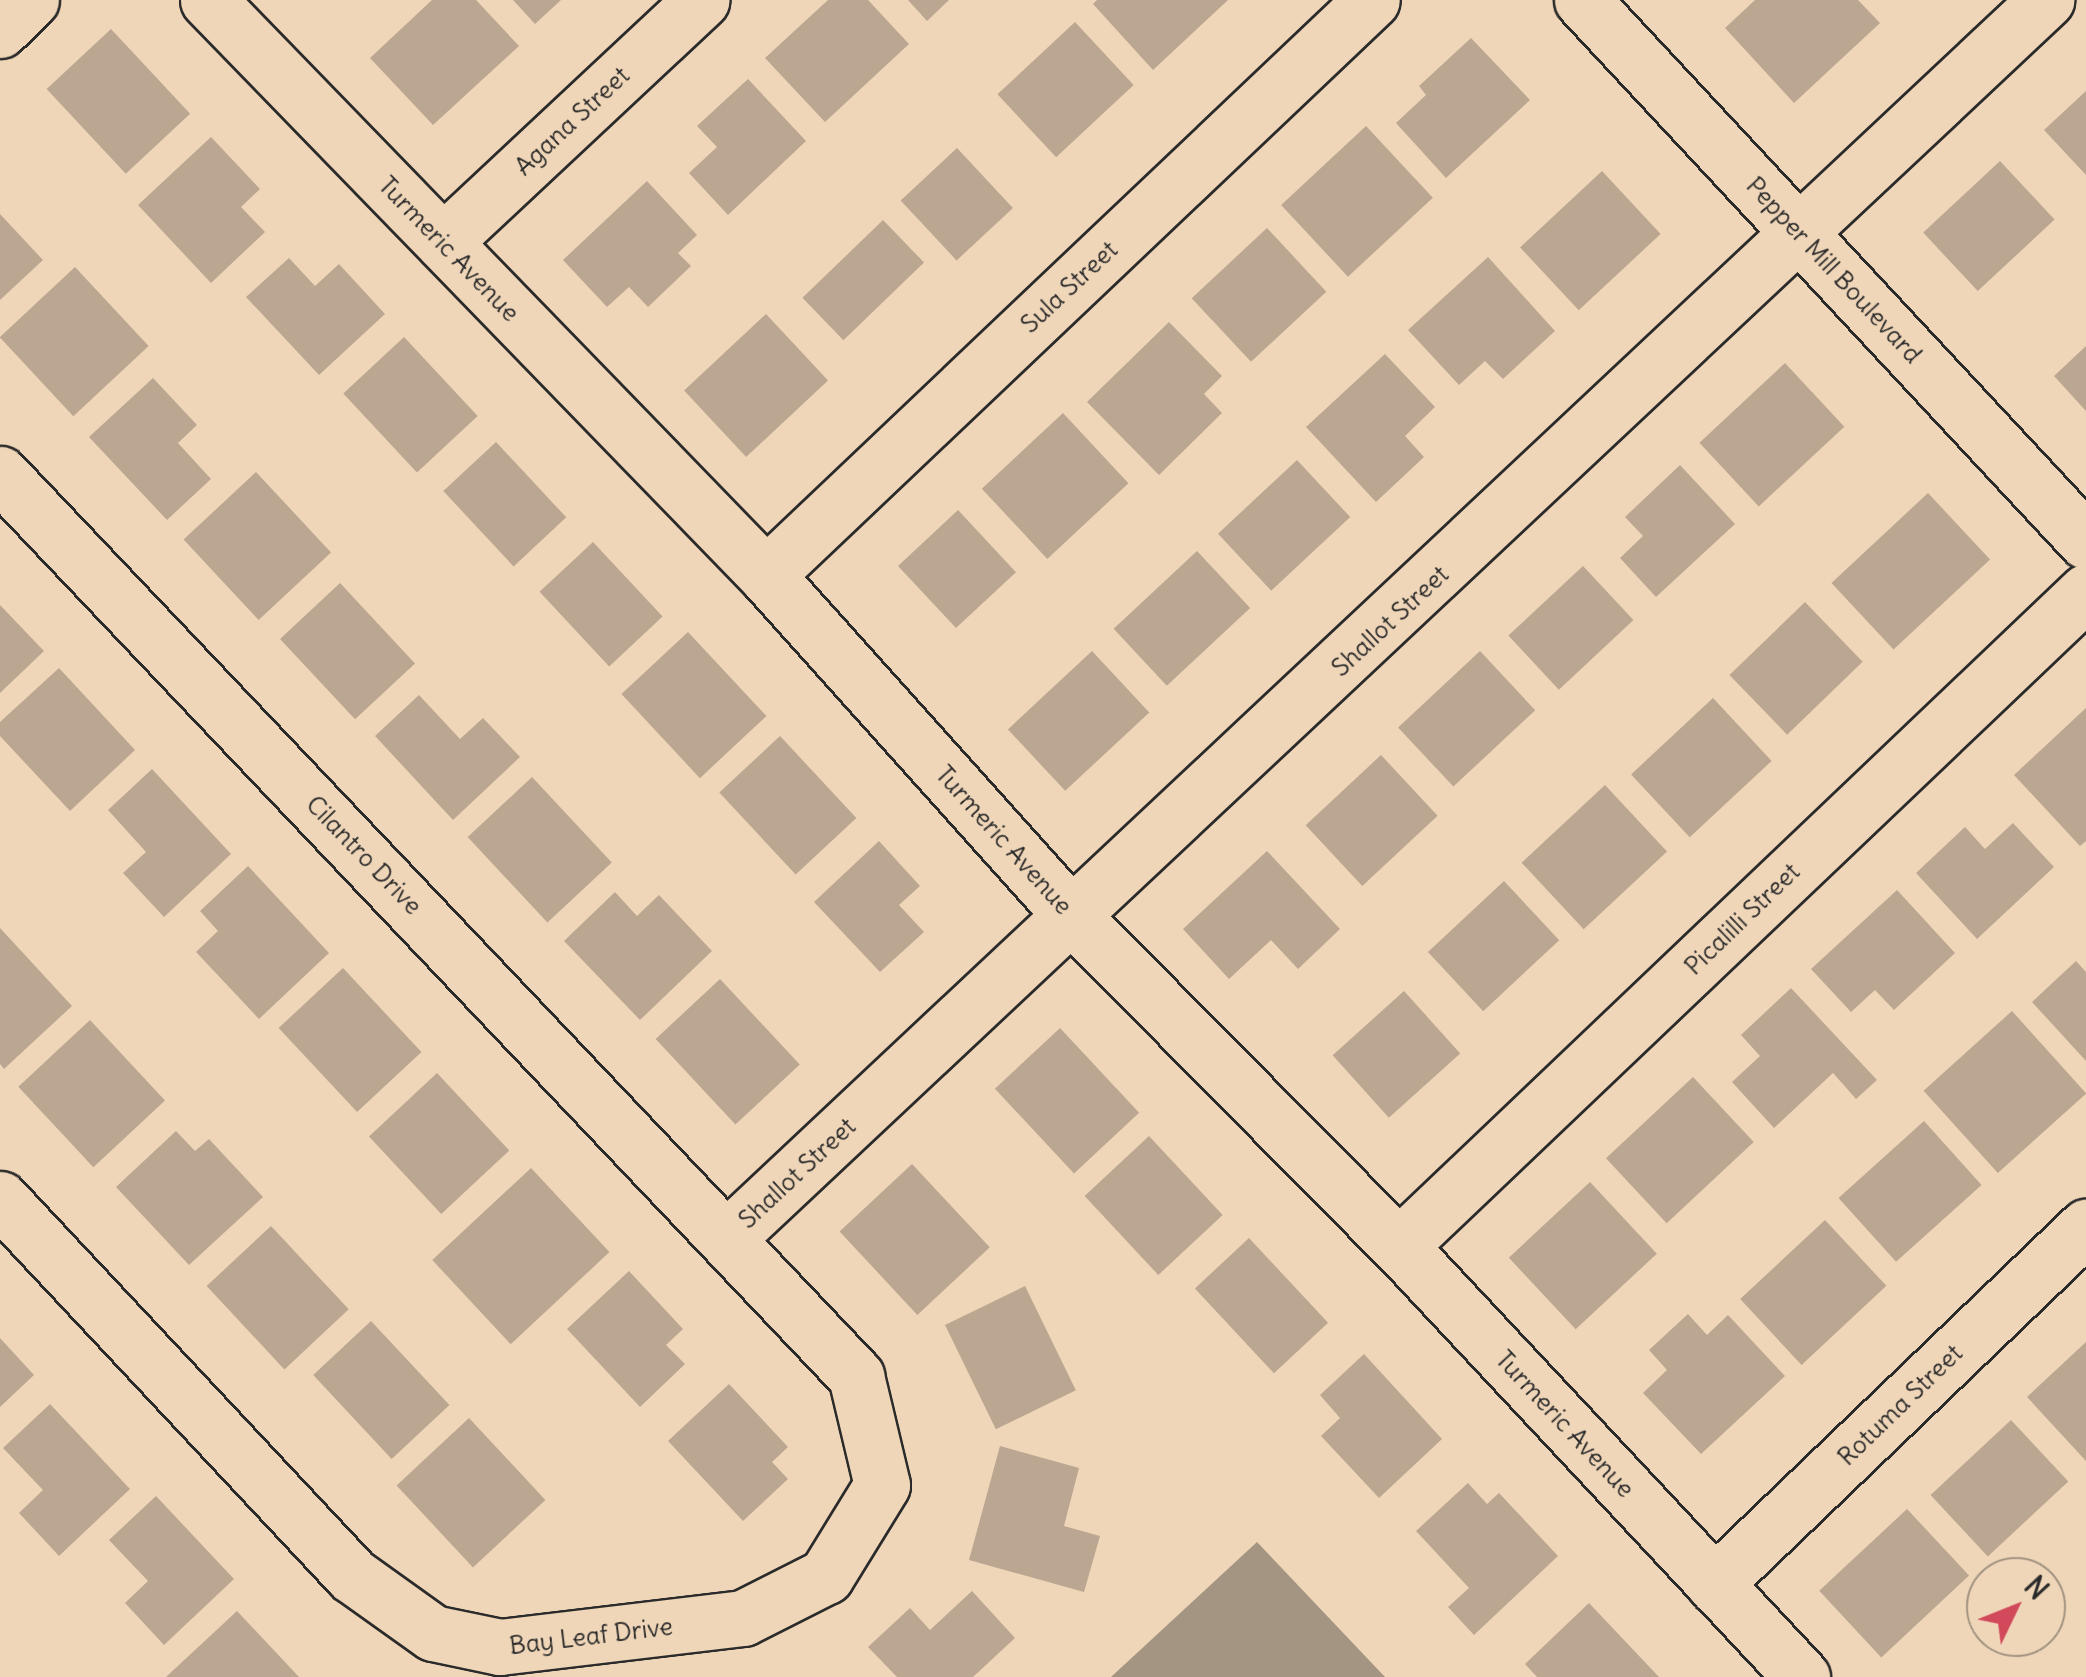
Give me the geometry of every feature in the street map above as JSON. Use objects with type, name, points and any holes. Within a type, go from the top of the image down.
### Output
[{"type":"street","points":[[0,30],[31,0]]},
{"type":"street","name":"Turmeric Avenue","points":[[208,0],[766,574],[1074,918],[1399,1246],[1802,1677]]},
{"type":"street","name":"Agana Street","points":[[443,242],[702,0]]},
{"type":"street","name":"Sula Street","points":[[766,574],[1372,0]]},
{"type":"street","name":"Pepper Mill Boulevard","points":[[1582,0],[2086,541]]},
{"type":"street","name":"Shallot Street","points":[[728,1236],[1074,918],[2046,0]]},
{"type":"street","name":"Cilantro Drive","points":[[0,474],[728,1236]]},
{"type":"street","name":"Picalilli Street","points":[[1399,1246],[2086,592]]},
{"type":"street","name":"Bay Leaf Drive","points":[[0,1200],[352,1575],[433,1633],[500,1648],[743,1618],[826,1576],[882,1485],[856,1376],[728,1236]]},
{"type":"street","name":"Rotuma Street","points":[[1714,1584],[2086,1227]]},
{"type":"shaded area","points":[[1257,1542],[1385,1677],[1111,1677]]},
{"type":"building","points":[[432,0],[476,0],[519,46],[433,125],[370,58]]},
{"type":"building","points":[[513,0],[561,0],[535,24]]},
{"type":"building","points":[[828,0],[868,0],[909,44],[825,122],[765,58]]},
{"type":"building","points":[[908,0],[949,0],[927,21]]},
{"type":"building","points":[[1097,0],[1228,0],[1153,70],[1093,4]]},
{"type":"building","points":[[1755,0],[1858,0],[1880,23],[1794,103],[1725,28]]},
{"type":"building","points":[[1075,22],[1134,85],[1056,157],[997,94]]},
{"type":"building","points":[[111,29],[190,114],[126,174],[47,89]]},
{"type":"building","points":[[1471,38],[1530,100],[1446,178],[1396,123],[1426,95],[1419,86]]},
{"type":"building","points":[[748,79],[806,141],[728,215],[689,173],[717,147],[697,126]]},
{"type":"building","points":[[2086,91],[2086,175],[2044,130]]},
{"type":"building","points":[[1366,126],[1433,198],[1348,277],[1281,205]]},
{"type":"building","points":[[211,137],[260,189],[241,207],[265,232],[211,283],[138,205]]},
{"type":"building","points":[[957,148],[1013,208],[957,260],[901,201]]},
{"type":"building","points":[[2000,161],[2055,220],[1978,291],[1923,233]]},
{"type":"building","points":[[1602,171],[1661,234],[1579,310],[1520,247]]},
{"type":"building","points":[[647,181],[697,235],[678,253],[691,266],[648,307],[629,287],[607,307],[563,260]]},
{"type":"building","points":[[0,214],[43,260],[0,300]]},
{"type":"building","points":[[883,220],[924,262],[843,340],[802,298]]},
{"type":"building","points":[[1267,228],[1326,292],[1251,362],[1192,298]]},
{"type":"building","points":[[1488,257],[1555,331],[1503,379],[1485,361],[1459,385],[1408,330]]},
{"type":"building","points":[[289,258],[315,286],[339,264],[385,314],[319,375],[246,297]]},
{"type":"building","points":[[75,267],[149,346],[73,416],[0,337]]},
{"type":"building","points":[[766,314],[828,381],[746,457],[684,390]]},
{"type":"building","points":[[1169,322],[1222,376],[1204,394],[1222,413],[1159,475],[1087,402]]},
{"type":"building","points":[[404,337],[478,416],[417,473],[343,394]]},
{"type":"building","points":[[2086,346],[2086,411],[2054,376]]},
{"type":"building","points":[[1385,354],[1435,407],[1405,436],[1424,457],[1376,502],[1306,427]]},
{"type":"building","points":[[1785,363],[1844,427],[1759,506],[1699,443]]},
{"type":"building","points":[[153,378],[197,425],[178,443],[211,479],[167,520],[89,437]]},
{"type":"building","points":[[1063,413],[1128,483],[1047,559],[982,489]]},
{"type":"building","points":[[496,442],[566,517],[514,566],[443,491]]},
{"type":"building","points":[[1297,460],[1350,517],[1271,591],[1218,534]]},
{"type":"building","points":[[1680,465],[1735,524],[1656,597],[1620,558],[1643,536],[1625,517]]},
{"type":"building","points":[[256,472],[331,552],[259,620],[184,540]]},
{"type":"building","points":[[1928,493],[1990,560],[1894,650],[1831,583]]},
{"type":"building","points":[[958,510],[1016,572],[956,628],[898,566]]},
{"type":"building","points":[[593,542],[663,617],[609,666],[540,592]]},
{"type":"building","points":[[1197,551],[1250,608],[1167,686],[1114,629]]},
{"type":"building","points":[[1583,566],[1633,620],[1559,690],[1508,636]]},
{"type":"building","points":[[340,583],[415,663],[355,719],[280,639]]},
{"type":"building","points":[[1805,602],[1863,662],[1787,735],[1729,675]]},
{"type":"building","points":[[0,605],[44,651],[0,693]]},
{"type":"building","points":[[688,632],[766,716],[700,778],[621,694]]},
{"type":"building","points":[[1092,651],[1149,712],[1065,791],[1008,729]]},
{"type":"building","points":[[1480,651],[1535,710],[1453,787],[1398,727]]},
{"type":"building","points":[[59,668],[135,750],[70,811],[0,736],[0,722]]},
{"type":"building","points":[[419,695],[460,739],[483,718],[520,757],[453,820],[375,736]]},
{"type":"building","points":[[1713,698],[1772,761],[1690,837],[1631,774]]},
{"type":"building","points":[[2086,708],[2086,841],[2080,846],[2014,775]]},
{"type":"building","points":[[780,736],[856,818],[796,875],[719,793]]},
{"type":"building","points":[[1381,755],[1438,816],[1362,886],[1306,825]]},
{"type":"building","points":[[152,769],[231,854],[164,917],[123,873],[146,852],[108,810]]},
{"type":"building","points":[[532,777],[612,863],[547,923],[468,837]]},
{"type":"building","points":[[1605,785],[1667,852],[1584,929],[1522,863]]},
{"type":"building","points":[[2013,823],[2054,867],[1977,939],[1916,873],[1965,827],[1985,849]]},
{"type":"building","points":[[879,841],[920,886],[899,905],[924,932],[880,972],[814,902]]},
{"type":"building","points":[[1267,851],[1340,929],[1298,969],[1271,940],[1229,979],[1183,929]]},
{"type":"building","points":[[248,866],[329,953],[259,1019],[196,952],[218,931],[200,911]]},
{"type":"building","points":[[1504,881],[1559,940],[1483,1011],[1428,952]]},
{"type":"building","points":[[1897,890],[1955,953],[1894,1010],[1875,990],[1851,1012],[1811,969]]},
{"type":"building","points":[[615,892],[637,916],[659,895],[712,951],[640,1020],[564,941]]},
{"type":"building","points":[[0,928],[72,1006],[4,1069],[0,1064]]},
{"type":"building","points":[[2076,961],[2086,972],[2086,1061],[2032,1002]]},
{"type":"building","points":[[343,968],[421,1052],[357,1112],[279,1028]]},
{"type":"building","points":[[720,979],[800,1065],[735,1125],[656,1039]]},
{"type":"building","points":[[1791,988],[1877,1080],[1856,1099],[1833,1073],[1774,1128],[1732,1082],[1760,1056],[1741,1035]]},
{"type":"building","points":[[1404,991],[1460,1053],[1389,1118],[1333,1055]]},
{"type":"building","points":[[2012,1011],[2086,1094],[1998,1173],[1924,1091]]},
{"type":"building","points":[[90,1020],[165,1100],[93,1167],[18,1087]]},
{"type":"building","points":[[1060,1028],[1139,1113],[1074,1174],[995,1089]]},
{"type":"building","points":[[437,1073],[509,1151],[441,1214],[369,1136]]},
{"type":"building","points":[[1693,1077],[1754,1142],[1667,1223],[1606,1158]]},
{"type":"building","points":[[1924,1121],[1982,1185],[1896,1262],[1839,1198]]},
{"type":"building","points":[[176,1131],[195,1151],[209,1139],[263,1197],[189,1265],[116,1187]]},
{"type":"building","points":[[1149,1136],[1223,1215],[1158,1275],[1085,1196]]},
{"type":"building","points":[[912,1164],[990,1247],[917,1315],[840,1232]]},
{"type":"building","points":[[531,1168],[609,1252],[511,1344],[432,1260]]},
{"type":"building","points":[[1590,1182],[1657,1254],[1576,1329],[1509,1258]]},
{"type":"building","points":[[1825,1220],[1886,1286],[1802,1365],[1740,1299]]},
{"type":"building","points":[[271,1226],[349,1309],[284,1369],[207,1286]]},
{"type":"building","points":[[1249,1238],[1328,1323],[1274,1373],[1195,1288]]},
{"type":"building","points":[[629,1271],[683,1329],[666,1345],[685,1364],[640,1407],[567,1329]]},
{"type":"building","points":[[1025,1286],[1076,1390],[996,1429],[945,1325]]},
{"type":"building","points":[[1688,1314],[1707,1335],[1728,1315],[1785,1376],[1701,1454],[1643,1393],[1667,1370],[1649,1350]]},
{"type":"building","points":[[371,1321],[449,1405],[392,1459],[313,1375]]},
{"type":"building","points":[[0,1338],[34,1375],[0,1407]]},
{"type":"building","points":[[2086,1342],[2086,1461],[2027,1397]]},
{"type":"building","points":[[1364,1354],[1442,1439],[1379,1498],[1321,1436],[1340,1418],[1320,1395]]},
{"type":"building","points":[[729,1384],[788,1447],[772,1462],[788,1479],[743,1521],[668,1441]]},
{"type":"building","points":[[50,1404],[130,1489],[59,1556],[19,1513],[43,1490],[3,1448]]},
{"type":"building","points":[[469,1418],[545,1500],[473,1567],[397,1486]]},
{"type":"building","points":[[2011,1420],[2068,1481],[1988,1556],[1931,1495]]},
{"type":"building","points":[[1000,1446],[1079,1468],[1064,1526],[1100,1536],[1084,1592],[969,1560]]},
{"type":"building","points":[[1468,1483],[1487,1504],[1499,1493],[1558,1556],[1474,1635],[1448,1607],[1469,1588],[1416,1531]]},
{"type":"building","points":[[156,1496],[234,1579],[164,1645],[125,1603],[148,1581],[109,1540]]},
{"type":"building","points":[[1907,1509],[1966,1572],[1966,1578],[1881,1657],[1819,1591]]},
{"type":"building","points":[[972,1591],[1015,1638],[973,1677],[897,1677],[868,1647],[910,1608],[930,1630]]},
{"type":"building","points":[[1589,1603],[1659,1677],[1537,1677],[1525,1664]]},
{"type":"building","points":[[237,1611],[299,1677],[166,1677]]}]
